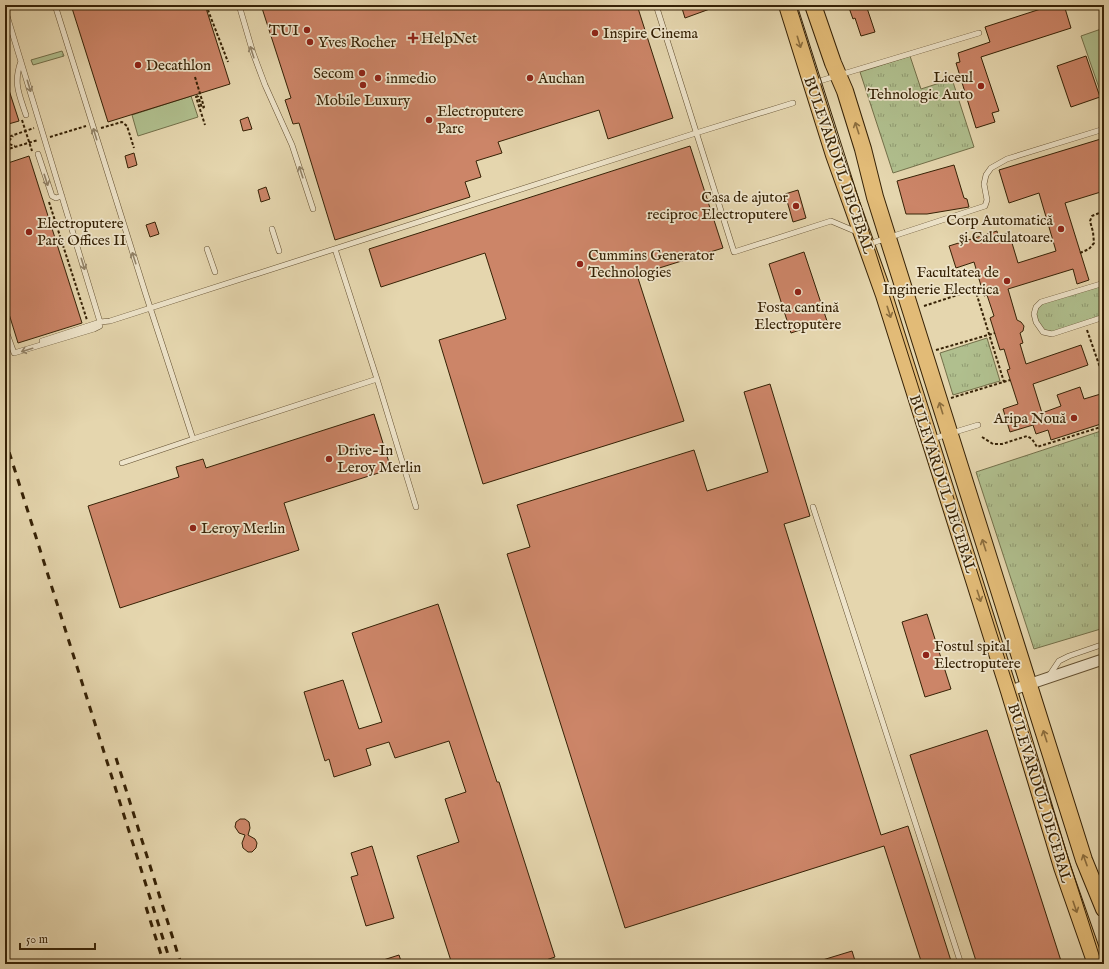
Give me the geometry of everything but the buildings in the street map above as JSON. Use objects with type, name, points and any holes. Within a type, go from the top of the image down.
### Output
[{"type":"main road","name":"BULEVARDUL DECEBAL","points":[[787,5],[834,155],[884,295],[1009,691],[1062,867],[1096,964]]},
{"type":"main road","name":"BULEVARDUL DECEBAL","points":[[813,5],[832,63],[845,91],[863,148],[874,197],[1028,684],[1084,860],[1104,909]]},
{"type":"street","points":[[1009,691],[1104,659]]},
{"type":"lane","points":[[55,5],[150,308],[193,439]]},
{"type":"lane","points":[[239,5],[252,53],[292,145],[313,209]]},
{"type":"lane","points":[[656,5],[734,252],[831,221],[864,239],[887,238],[985,206],[987,200],[984,184],[986,175],[991,168],[1007,159],[1104,129]]},
{"type":"lane","points":[[5,9],[100,322],[100,326],[94,329],[14,353],[5,328]]},
{"type":"lane","points":[[812,83],[979,33]]},
{"type":"lane","points":[[21,60],[17,72],[17,86],[26,115]]},
{"type":"lane","points":[[42,341],[100,322],[110,321],[793,103]]},
{"type":"lane","points":[[38,154],[52,196],[56,198],[62,196]]},
{"type":"lane","points":[[272,229],[279,251]]},
{"type":"lane","points":[[207,249],[215,272]]},
{"type":"lane","points":[[335,249],[416,507]]},
{"type":"lane","points":[[1104,283],[1041,302],[1036,307],[1034,314],[1038,327],[1043,332],[1052,334],[1104,317]]},
{"type":"lane","points":[[122,463],[377,379]]},
{"type":"lane","points":[[929,440],[978,425]]},
{"type":"lane","points":[[813,507],[961,964]]},
{"type":"lane","points":[[1048,678],[1059,661],[1104,644]]},
{"type":"path","points":[[206,5],[228,62]]},
{"type":"path","points":[[195,77],[204,107],[202,108],[198,96],[196,97],[205,125]]},
{"type":"path","points":[[5,138],[41,125]]},
{"type":"path","points":[[9,143],[14,135]]},
{"type":"path","points":[[5,150],[45,138]]},
{"type":"path","points":[[5,144],[9,143],[17,146]]},
{"type":"path","points":[[1080,253],[1089,249],[1094,243],[1090,221],[1092,216],[1104,211]]},
{"type":"path","points":[[924,306],[982,287]]},
{"type":"path","points":[[975,289],[1004,382]]},
{"type":"path","points":[[1085,323],[1104,379]]},
{"type":"path","points":[[931,352],[994,333]]},
{"type":"path","points":[[946,400],[1010,380]]},
{"type":"path","points":[[982,437],[993,444],[1002,444],[1028,436],[1032,439],[1036,447],[1104,426]]},
{"type":"green space","points":[[1104,28],[1104,102],[1081,36]]},
{"type":"green space","points":[[62,51],[64,56],[33,65],[31,60]]},
{"type":"green space","points":[[910,56],[921,89],[952,79],[974,147],[893,173],[860,72]]},
{"type":"green space","points":[[191,96],[198,117],[138,136],[132,115]]},
{"type":"green space","points":[[1104,283],[1104,317],[1052,334],[1043,332],[1038,325],[1035,314],[1041,302]]},
{"type":"green space","points":[[987,338],[1000,381],[953,395],[940,353]]},
{"type":"green space","points":[[1104,430],[1104,628],[1034,649],[976,472]]},
{"type":"tram line","points":[[797,5],[1102,964]]},
{"type":"railway","points":[[5,439],[171,964]]},
{"type":"railway","points":[[116,758],[181,964]]},
{"type":"railway","points":[[146,907],[164,964]]},
{"type":"place","name":"TUI","points":[[307,30]]},
{"type":"place","name":"Inspire Cinema","points":[[595,33]]},
{"type":"place","name":"HelpNet","points":[[413,38]]},
{"type":"place","name":"Yves Rocher","points":[[310,42]]},
{"type":"place","name":"Decathlon","points":[[138,65]]},
{"type":"place","name":"Secom","points":[[362,73]]},
{"type":"place","name":"inmedio","points":[[378,78]]},
{"type":"place","name":"Auchan","points":[[530,78]]},
{"type":"place","name":"Mobile Luxury","points":[[363,85]]},
{"type":"place","name":"Liceul Tehnologic Auto","points":[[981,86]]},
{"type":"place","name":"Electroputere Parc","points":[[429,120]]},
{"type":"place","name":"Casa de ajutor reciproc Electroputere","points":[[796,206]]},
{"type":"place","name":"Corp Automatică și Calculatoare.","points":[[1061,229]]},
{"type":"place","name":"Electroputere Parc Offices II","points":[[29,232]]},
{"type":"place","name":"Cummins Generator Technologies","points":[[580,264]]},
{"type":"place","name":"Facultatea de Inginerie Electrica","points":[[1007,281]]},
{"type":"place","name":"Fosta cantină Electroputere","points":[[798,292]]},
{"type":"place","name":"Aripa Nouă","points":[[1074,418]]},
{"type":"place","name":"Drive-In Leroy Merlin","points":[[329,459]]},
{"type":"place","name":"Leroy Merlin","points":[[193,528]]},
{"type":"place","name":"Fostul spital Electroputere","points":[[926,655]]}]
